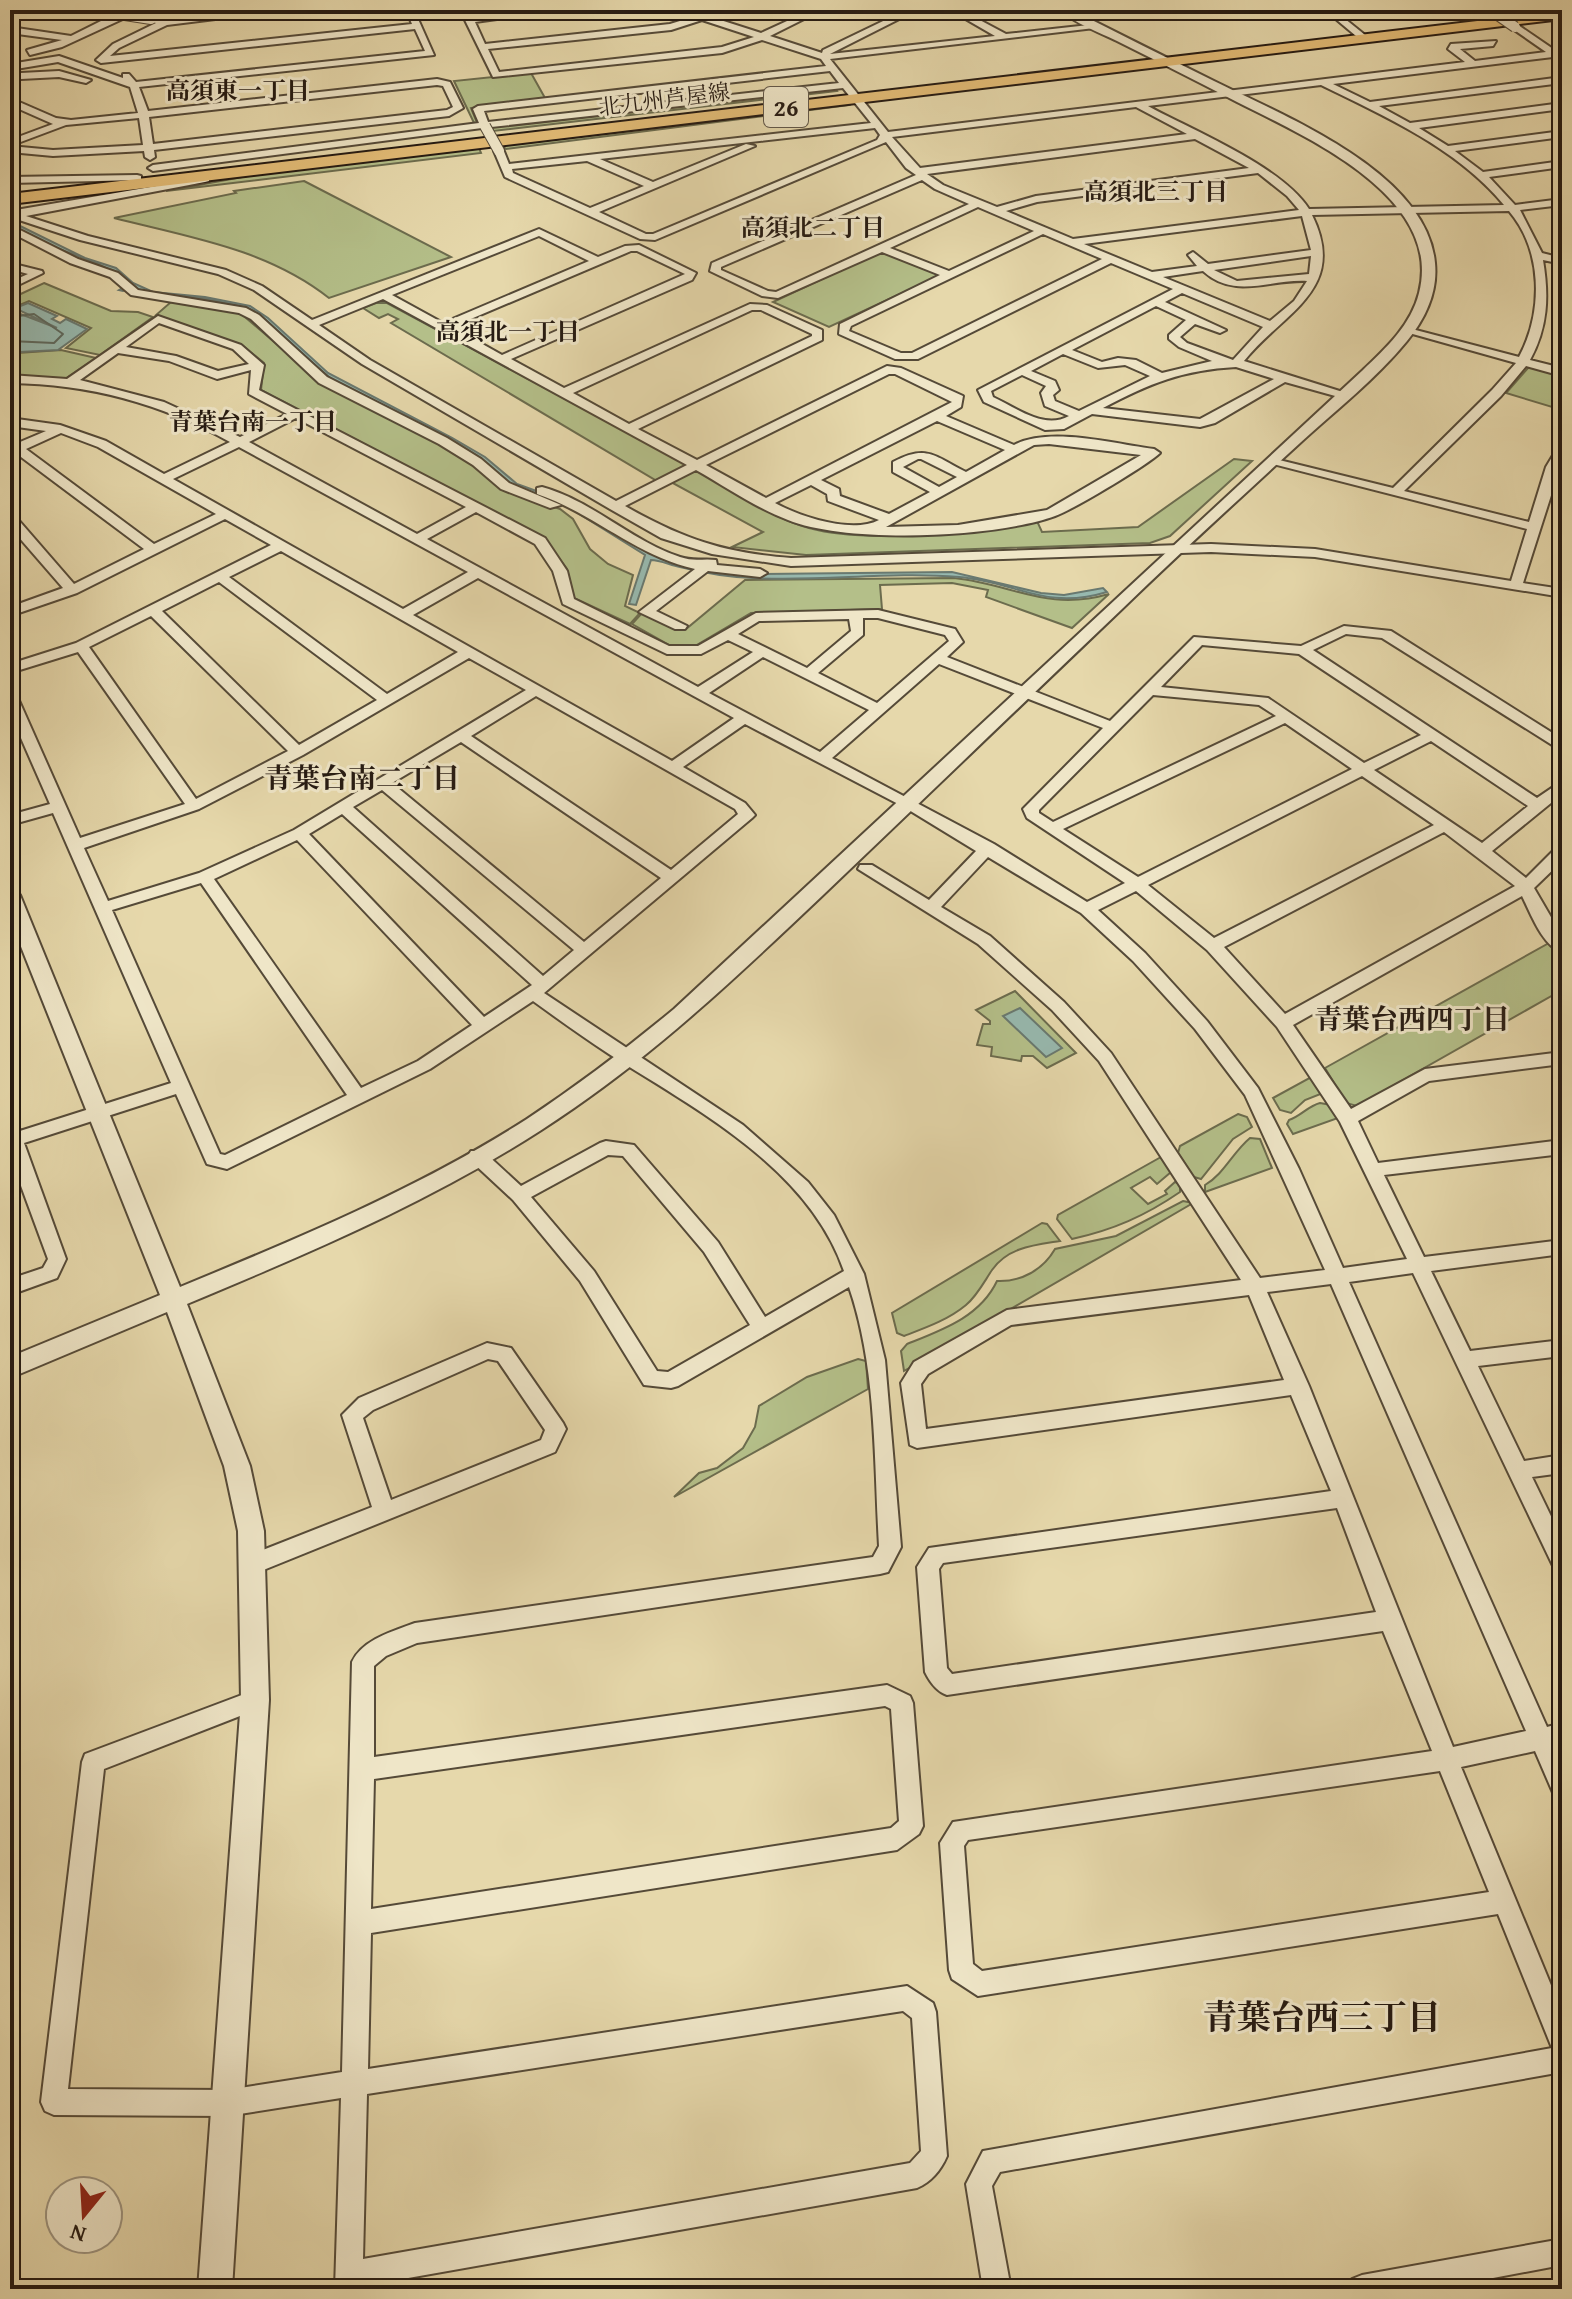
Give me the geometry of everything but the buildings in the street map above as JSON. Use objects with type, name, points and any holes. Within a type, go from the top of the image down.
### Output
[{"type":"main road","name":"北九州芦屋線","points":[[1362,36],[1558,10]]},
{"type":"main road","name":"北九州芦屋線","points":[[10,192],[137,178],[154,172],[1562,15]]},
{"type":"main road","name":"北九州芦屋線","points":[[12,213],[239,171],[850,93]]},
{"type":"street","points":[[87,10],[125,16],[154,15],[166,22],[283,10]]},
{"type":"street","points":[[101,60],[116,46],[190,10]]},
{"type":"street","points":[[10,77],[59,74],[135,89],[431,53],[410,10]]},
{"type":"street","points":[[559,10],[469,20],[496,75],[545,85],[831,68]]},
{"type":"street","points":[[681,10],[821,56],[1098,27]]},
{"type":"street","points":[[482,47],[671,27],[723,10]]},
{"type":"street","points":[[818,10],[760,37],[722,50],[545,85],[478,109],[509,175],[644,237],[655,237],[881,142],[885,135]]},
{"type":"street","points":[[821,56],[913,10]]},
{"type":"street","points":[[954,10],[1004,37]]},
{"type":"street","points":[[10,1368],[174,1300],[395,1202],[533,1125],[713,988],[1408,331],[1421,306],[1430,270],[1424,246],[1407,211],[1391,191],[1344,154],[1064,10]]},
{"type":"street","points":[[1329,10],[1362,36]]},
{"type":"street","points":[[1491,11],[1559,56]]},
{"type":"street","points":[[10,57],[72,39],[125,16]]},
{"type":"street","points":[[101,60],[417,26]]},
{"type":"street","points":[[10,30],[72,39]]},
{"type":"street","points":[[1537,42],[1549,41]]},
{"type":"street","points":[[1474,64],[1451,47],[1493,43]]},
{"type":"street","points":[[10,67],[59,59],[79,50]]},
{"type":"street","points":[[821,56],[919,174],[977,204],[1271,326]]},
{"type":"street","points":[[885,135],[1559,56]]},
{"type":"street","points":[[59,59],[135,89]]},
{"type":"street","points":[[101,60],[103,65],[129,77],[135,89],[144,115],[154,172],[485,126],[850,93]]},
{"type":"street","points":[[1368,105],[1562,80]]},
{"type":"street","points":[[10,101],[54,121],[66,122],[437,82],[447,84],[458,108],[449,113],[148,146],[53,153],[10,149]]},
{"type":"street","points":[[1322,83],[1409,126],[1481,175],[1513,208],[1535,241],[1547,289],[1538,331],[1522,362],[1503,387],[1395,493]]},
{"type":"street","points":[[1139,105],[1260,170],[1305,212],[1317,252],[1314,278],[1307,293],[1283,320],[1271,326],[1232,363],[1145,381],[1060,426],[1045,426],[988,399],[984,390],[1183,288]]},
{"type":"street","points":[[1409,126],[1562,106]]},
{"type":"street","points":[[10,143],[66,122]]},
{"type":"street","points":[[507,167],[876,125]]},
{"type":"street","points":[[1445,149],[1562,134]]},
{"type":"street","points":[[977,204],[778,295],[766,294],[715,271],[716,265],[919,174],[1198,136]]},
{"type":"street","points":[[590,212],[771,138]]},
{"type":"street","points":[[588,158],[652,186]]},
{"type":"street","points":[[1481,175],[1562,164]]},
{"type":"street","points":[[996,211],[1036,199],[1260,170]]},
{"type":"street","points":[[10,180],[137,178]]},
{"type":"street","points":[[1073,242],[1305,212],[1513,208],[1562,202]]},
{"type":"street","points":[[12,213],[84,238],[222,272],[258,288],[378,369],[615,506],[666,535],[723,553],[791,562],[1211,548],[1315,553],[1562,593]]},
{"type":"street","points":[[10,228],[74,261],[114,275],[135,293],[242,310],[255,317],[323,380],[443,441],[477,462],[505,486],[555,505]]},
{"type":"street","points":[[1042,231],[846,324],[843,332],[899,357],[914,357],[1111,259]]},
{"type":"street","points":[[313,323],[539,232],[598,261]]},
{"type":"street","points":[[443,327],[629,248],[639,248],[691,273],[688,278],[502,359]]},
{"type":"street","points":[[882,248],[949,275]]},
{"type":"street","points":[[1152,275],[1317,252]]},
{"type":"street","points":[[1193,255],[1211,277],[1235,286],[1291,275],[1314,278]]},
{"type":"street","points":[[1539,256],[1562,261]]},
{"type":"street","points":[[10,266],[38,273],[10,286]]},
{"type":"street","points":[[384,295],[793,518],[821,526],[872,529],[935,529],[1035,518],[1052,513],[1154,453],[1049,440],[1031,441],[872,529]]},
{"type":"street","points":[[242,301],[270,316],[333,373],[455,435],[486,454],[519,482],[581,506],[617,531],[664,556],[706,567],[760,573]]},
{"type":"street","points":[[1155,302],[1220,330]]},
{"type":"street","points":[[563,393],[750,307],[763,307],[818,332],[818,338],[630,428]]},
{"type":"street","points":[[71,381],[158,319],[237,347],[258,365]]},
{"type":"street","points":[[1193,320],[1173,337],[1183,345],[1342,396]]},
{"type":"street","points":[[1408,331],[1562,372]]},
{"type":"street","points":[[117,349],[172,358],[217,375],[258,365]]},
{"type":"street","points":[[1063,350],[1102,366],[1115,359],[1129,360],[1161,377]]},
{"type":"street","points":[[258,365],[253,391],[540,541],[560,571],[568,601],[667,650],[701,650],[756,617],[878,614],[950,632],[956,642],[821,759]]},
{"type":"street","points":[[615,506],[887,370],[897,370],[959,399],[957,404],[937,416],[766,503]]},
{"type":"street","points":[[1022,371],[1051,384],[1053,390],[1047,393],[1049,403],[1084,413],[1200,423],[1211,420],[1284,378]]},
{"type":"street","points":[[10,379],[71,381],[126,393],[173,408],[744,718],[909,804],[1087,909],[1139,957],[1201,1025],[1252,1092],[1551,1736],[1562,1787]]},
{"type":"street","points":[[164,479],[298,413]]},
{"type":"street","points":[[937,416],[1014,450]]},
{"type":"street","points":[[10,422],[60,429],[88,437],[740,806],[747,815],[538,989],[483,1026],[424,1065],[227,1162],[213,1159],[76,845],[56,807],[10,696]]},
{"type":"street","points":[[60,429],[14,450],[153,550]]},
{"type":"street","points":[[1516,585],[1552,467],[1562,450]]},
{"type":"street","points":[[940,492],[897,469],[897,465],[916,455],[924,456],[967,477]]},
{"type":"street","points":[[1271,462],[1534,527]]},
{"type":"street","points":[[811,480],[834,492],[833,498],[849,506],[861,506],[890,520]]},
{"type":"street","points":[[416,540],[476,507]]},
{"type":"street","points":[[10,612],[72,590],[224,515]]},
{"type":"street","points":[[10,519],[72,590]]},
{"type":"street","points":[[10,669],[81,646],[155,612],[280,546]]},
{"type":"street","points":[[680,626],[646,612],[723,553]]},
{"type":"street","points":[[403,615],[477,573]]},
{"type":"street","points":[[221,577],[387,700]]},
{"type":"street","points":[[155,612],[298,752]]},
{"type":"street","points":[[808,674],[858,632],[855,614]]},
{"type":"street","points":[[1303,650],[1344,630],[1386,634],[1562,745]]},
{"type":"street","points":[[728,634],[879,709]]},
{"type":"street","points":[[1538,806],[1303,650],[1199,640],[1031,809],[1032,815],[1137,884],[1213,946],[1283,1023],[1348,1119],[1562,1561]]},
{"type":"street","points":[[81,646],[194,806]]},
{"type":"street","points":[[699,693],[763,651]]},
{"type":"street","points":[[76,845],[194,806],[298,752],[467,653]]},
{"type":"street","points":[[938,659],[1113,727]]},
{"type":"street","points":[[1149,690],[1263,701],[1482,851],[1526,887],[1545,925],[1562,947]]},
{"type":"street","points":[[102,908],[205,877],[299,833],[535,691]]},
{"type":"street","points":[[1052,828],[1286,717]]},
{"type":"street","points":[[672,768],[744,718]]},
{"type":"street","points":[[1087,909],[1432,735]]},
{"type":"street","points":[[462,736],[671,878]]},
{"type":"street","points":[[384,784],[584,950]]},
{"type":"street","points":[[1482,851],[1562,786]]},
{"type":"street","points":[[10,820],[56,807]]},
{"type":"street","points":[[255,1700],[93,1762],[54,2102],[227,2103],[354,2086],[907,1998],[924,2012],[934,2156],[917,2175],[350,2282],[354,2086],[363,1770],[363,1662],[378,1649],[415,1633],[880,1565],[890,1547],[874,1353],[855,1274],[843,1248],[811,1197],[745,1133],[626,1056],[538,989],[344,807]]},
{"type":"street","points":[[1213,946],[1444,826]]},
{"type":"street","points":[[299,833],[483,1026]]},
{"type":"street","points":[[931,907],[988,848]]},
{"type":"street","points":[[1283,1023],[1526,887],[1562,852]]},
{"type":"street","points":[[866,869],[984,940],[1022,971],[1105,1057],[1254,1284],[1299,1386],[1390,1620],[1562,2043]]},
{"type":"street","points":[[205,877],[359,1099]]},
{"type":"street","points":[[10,895],[174,1300],[237,1466],[251,1531],[255,1700],[215,2289]]},
{"type":"street","points":[[1348,1119],[1425,1075],[1562,1058]]},
{"type":"street","points":[[10,1287],[50,1273],[57,1259],[18,1182],[13,1132],[96,1112],[180,1086]]},
{"type":"street","points":[[1373,1170],[1562,1147]]},
{"type":"street","points":[[519,1195],[606,1148],[628,1150],[711,1247],[761,1327]]},
{"type":"street","points":[[477,1156],[519,1195],[587,1276],[651,1379],[671,1380],[855,1274]]},
{"type":"street","points":[[1299,1386],[917,1439],[911,1383],[921,1368],[1007,1318],[1562,1247]]},
{"type":"street","points":[[1465,1360],[1562,1348]]},
{"type":"street","points":[[253,1564],[548,1446],[556,1429],[504,1354],[487,1351],[366,1404],[352,1415],[384,1511]]},
{"type":"street","points":[[1518,1470],[1562,1464]]},
{"type":"street","points":[[1344,1498],[937,1555],[928,1567],[936,1672],[947,1685],[1390,1620]]},
{"type":"street","points":[[359,1923],[897,1839],[911,1826],[902,1703],[887,1695],[363,1770]]},
{"type":"street","points":[[1505,1901],[978,1984],[961,1970],[952,1843],[961,1830],[1448,1759],[1551,1736]]},
{"type":"street","points":[[997,2289],[979,2184],[992,2160],[1562,2059]]},
{"type":"street","points":[[1362,2289],[1562,2252]]},
{"type":"green space","points":[[531,73],[545,98],[471,108],[478,125],[475,125],[454,81]]},
{"type":"green space","points":[[835,88],[837,91],[493,131],[492,127]]},
{"type":"green space","points":[[848,104],[506,149],[501,145]]},
{"type":"green space","points":[[479,148],[481,153],[166,191],[258,174]]},
{"type":"green space","points":[[304,181],[451,257],[329,298],[305,281],[254,256],[114,218],[236,193],[234,191]]},
{"type":"green space","points":[[880,252],[939,273],[939,276],[829,327],[773,302]]},
{"type":"green space","points":[[44,283],[111,311],[138,312],[153,317],[100,355],[66,348],[91,328],[29,301],[10,309],[10,299]]},
{"type":"green space","points":[[171,302],[239,312],[326,386],[470,460],[508,491],[560,509],[573,519],[590,549],[608,564],[633,575],[625,606],[640,613],[630,624],[574,598],[567,569],[544,538],[261,390],[264,363],[242,345],[156,315]]},
{"type":"green space","points":[[387,303],[688,465],[657,481],[391,323],[398,319],[388,314],[379,318],[363,308]]},
{"type":"green space","points":[[10,350],[17,350],[18,353],[61,350],[96,358],[65,379],[10,376]]},
{"type":"green space","points":[[1528,368],[1562,375],[1562,410],[1506,393]]},
{"type":"green space","points":[[1234,459],[1252,461],[1170,536],[1150,543],[806,555],[732,547],[763,532],[669,481],[694,468],[779,517],[834,533],[892,536],[1037,521],[1042,532],[1138,527]]},
{"type":"green space","points":[[954,578],[1066,600],[1109,594],[1072,628],[986,597],[988,590],[952,583],[880,585],[882,609],[751,613],[695,646],[671,646],[632,624],[642,613],[686,629],[745,580]]},
{"type":"green space","points":[[1549,943],[1562,959],[1562,990],[1357,1106],[1346,1103],[1325,1068]]},
{"type":"green space","points":[[1015,991],[1076,1053],[1047,1068],[1033,1056],[1022,1056],[1021,1061],[991,1056],[992,1047],[977,1045],[983,1024],[990,1024],[990,1021],[976,1010]]},
{"type":"green space","points":[[1313,1076],[1323,1093],[1305,1100],[1291,1113],[1280,1110],[1273,1098]]},
{"type":"green space","points":[[1320,1103],[1331,1105],[1338,1118],[1293,1134],[1287,1124],[1289,1120]]},
{"type":"green space","points":[[1238,1114],[1247,1117],[1252,1127],[1233,1139],[1201,1179],[1194,1177],[1178,1153],[1180,1146]]},
{"type":"green space","points":[[1250,1138],[1260,1139],[1272,1168],[1205,1192],[1205,1185],[1218,1175]]},
{"type":"green space","points":[[1161,1157],[1171,1172],[1157,1184],[1150,1177],[1131,1188],[1148,1204],[1167,1194],[1165,1191],[1175,1182],[1180,1184],[1180,1192],[1167,1201],[1128,1221],[1072,1239],[1057,1219],[1058,1215]]},
{"type":"green space","points":[[1183,1201],[1193,1203],[904,1371],[901,1351],[907,1344],[959,1321],[981,1304],[997,1281],[1030,1273],[1044,1263],[1055,1249],[1116,1236]]},
{"type":"green space","points":[[1042,1223],[1047,1224],[1060,1241],[1023,1248],[1006,1256],[998,1262],[974,1297],[959,1310],[904,1336],[897,1333],[892,1313]]},
{"type":"green space","points":[[858,1359],[866,1361],[868,1389],[674,1497],[699,1473],[717,1468],[743,1448],[755,1427],[759,1406],[807,1377]]},
{"type":"water","points":[[10,221],[85,258],[116,268],[133,283],[153,292],[205,297],[250,306],[268,318],[328,373],[485,457],[517,484],[564,501],[602,526],[666,560],[756,574],[952,572],[1041,593],[1064,595],[1103,588],[1107,592],[1085,597],[1048,597],[979,580],[933,575],[804,579],[743,577],[707,573],[651,560],[636,605],[629,604],[645,555],[565,505],[509,484],[482,460],[447,438],[335,382],[248,308],[205,299],[151,294],[132,287],[119,290],[129,284],[117,274],[34,238]]},
{"type":"water","points":[[28,303],[57,316],[52,319],[60,323],[66,319],[87,329],[58,350],[20,352],[20,349],[10,349],[10,316],[18,313],[57,328],[19,310],[10,314],[10,310]]},
{"type":"water","points":[[1020,1008],[1062,1048],[1046,1057],[1003,1016]]},
{"type":"district","name":"高須東一丁目","points":[[238,90]]},
{"type":"district","name":"高須北三丁目","points":[[1156,191]]},
{"type":"district","name":"高須北二丁目","points":[[813,227]]},
{"type":"district","name":"高須北一丁目","points":[[508,331]]},
{"type":"district","name":"青葉台南一丁目","points":[[253,421]]},
{"type":"district","name":"青葉台南二丁目","points":[[362,777]]},
{"type":"district","name":"青葉台西四丁目","points":[[1412,1018]]},
{"type":"district","name":"青葉台西三丁目","points":[[1322,2016]]}]
